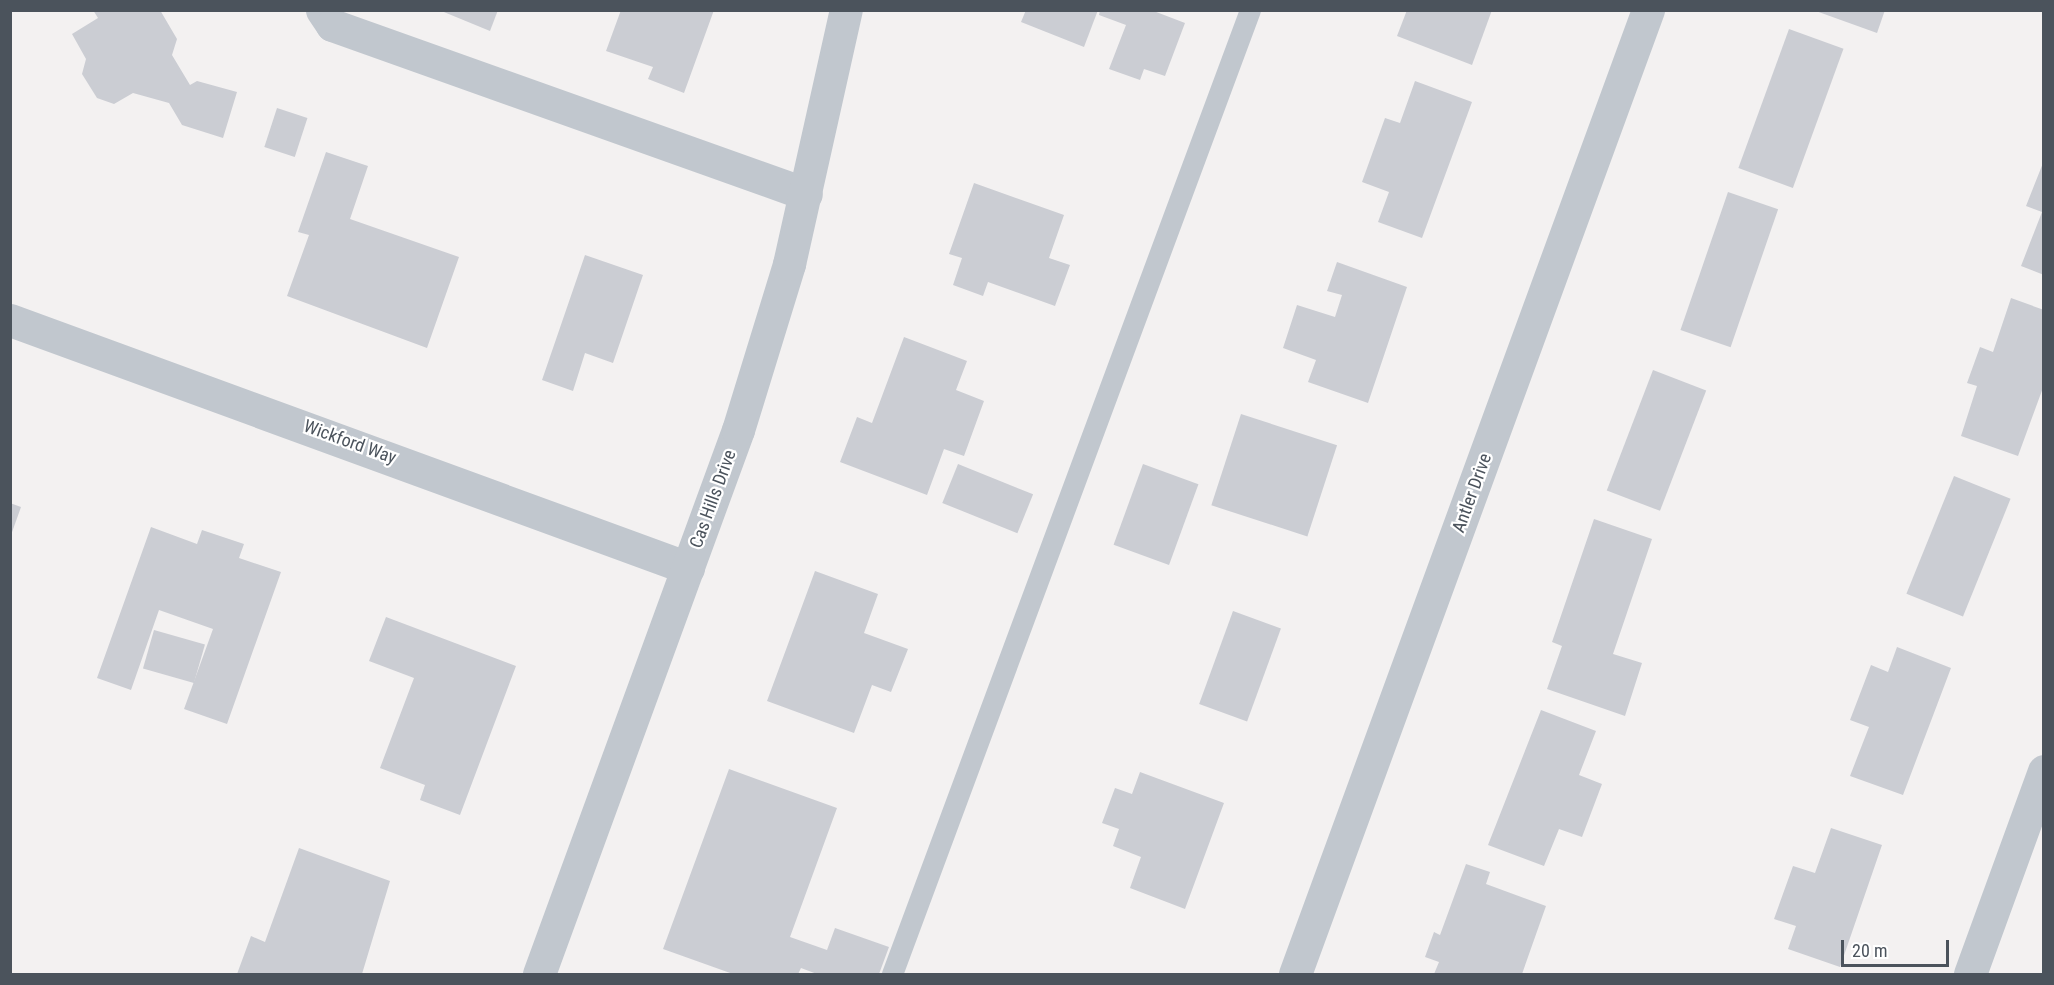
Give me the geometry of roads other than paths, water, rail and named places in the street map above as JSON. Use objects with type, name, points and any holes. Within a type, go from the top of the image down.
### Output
[{"type":"street","points":[[322,10],[332,25],[806,195]]},
{"type":"street","name":"Cas Hills Drive","points":[[538,975],[738,430],[806,195],[846,10]]},
{"type":"street","name":"Antler Drive","points":[[1295,975],[1648,10]]},
{"type":"street","name":"Wickford Way","points":[[10,320],[688,568]]},
{"type":"street","points":[[1970,975],[2043,771]]},
{"type":"lane","points":[[892,975],[1250,10]]}]
